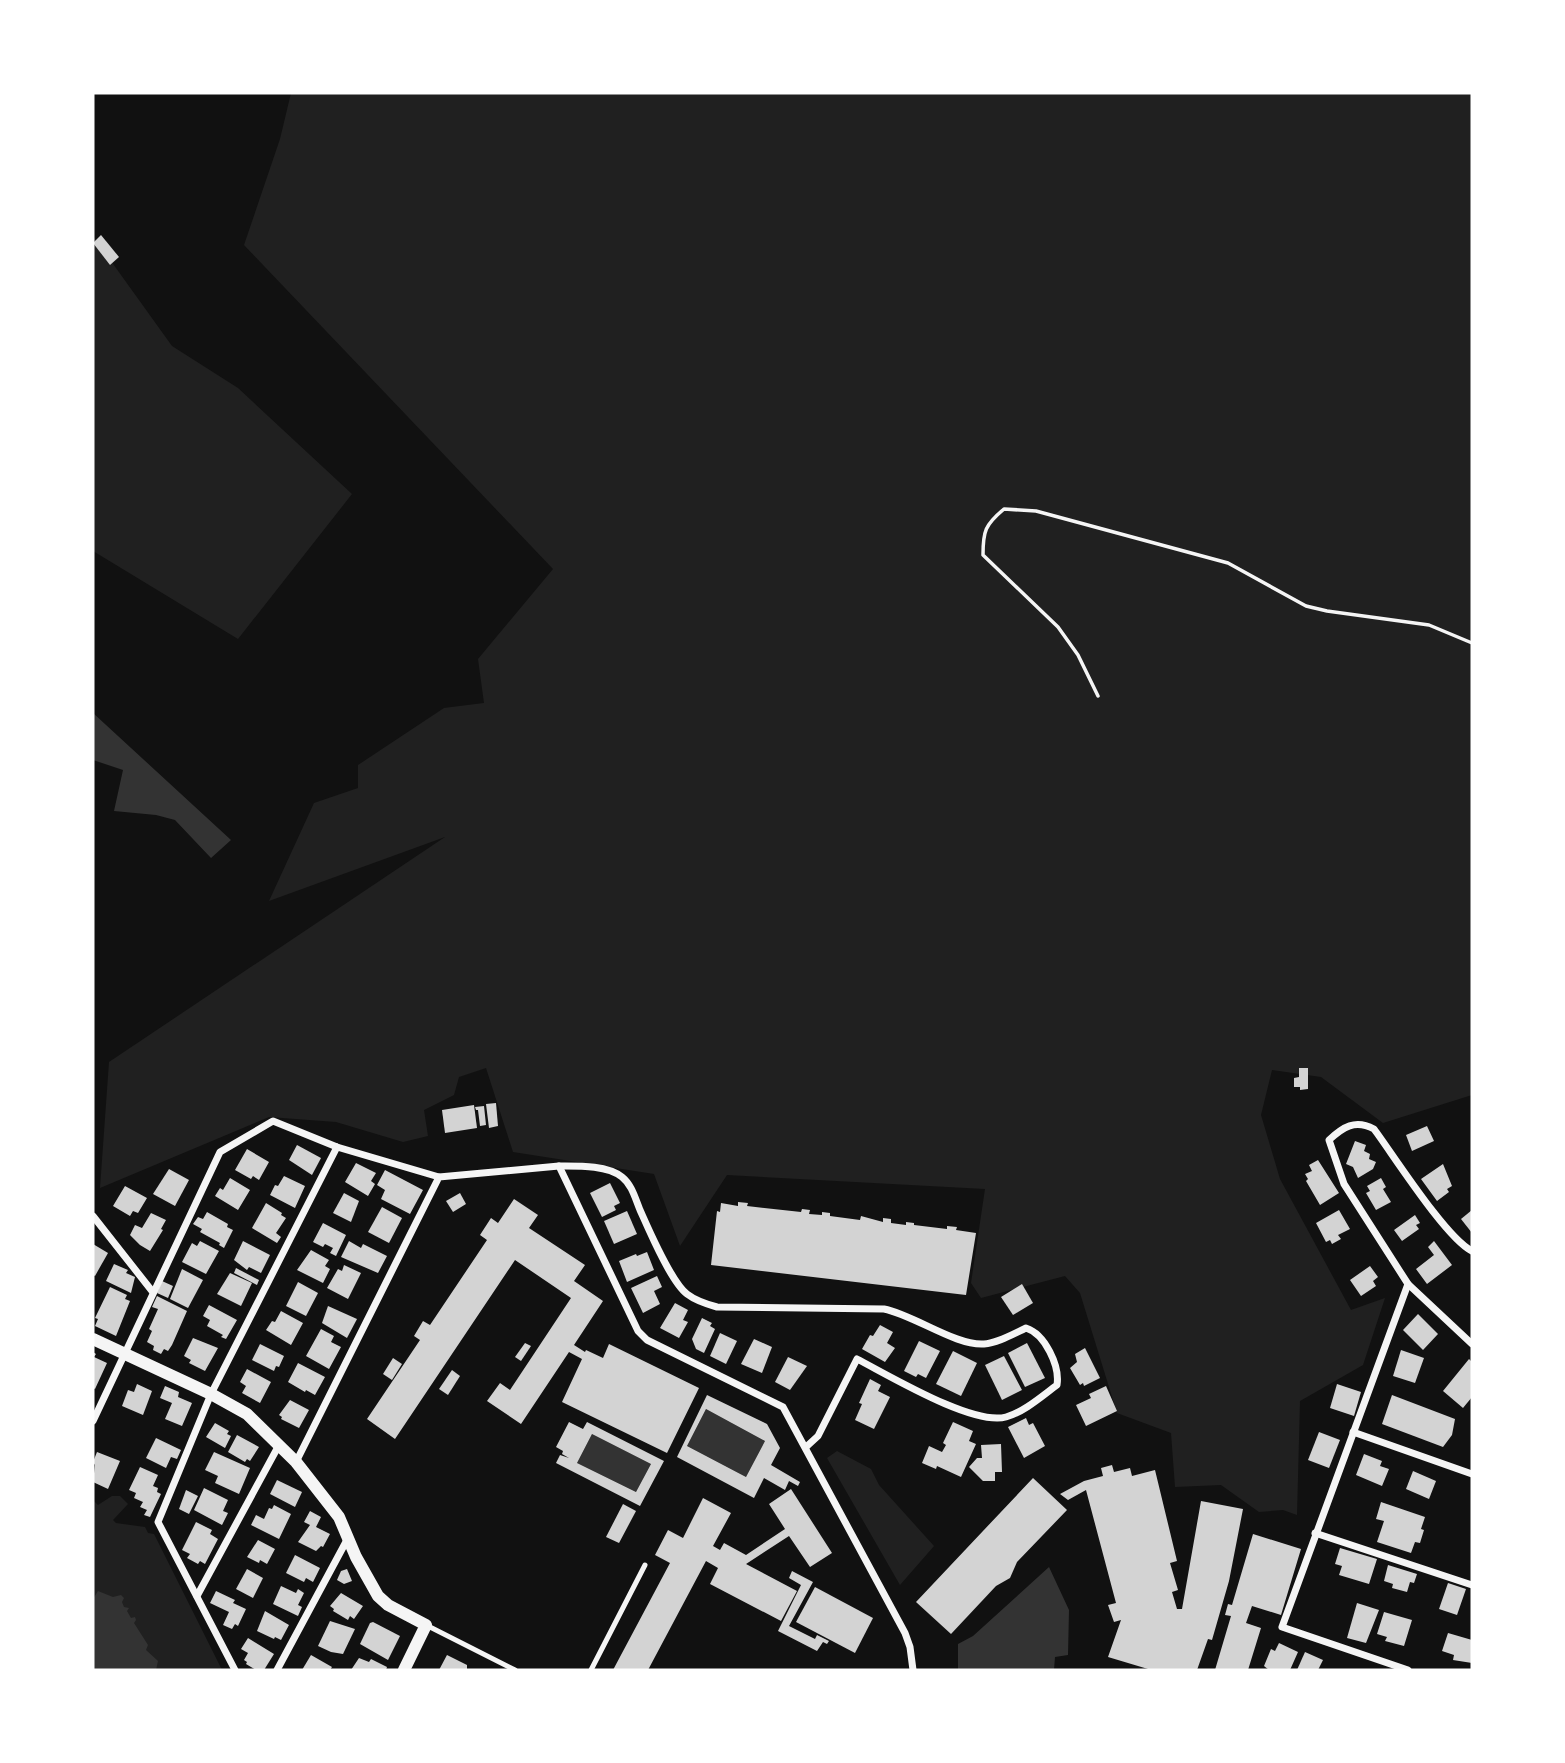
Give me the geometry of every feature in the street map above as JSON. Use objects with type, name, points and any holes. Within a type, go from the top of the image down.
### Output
[{"type":"street","points":[[93,1421],[152,1291],[220,1152],[273,1121],[337,1147],[439,1177],[559,1166],[604,1170],[620,1175],[630,1185],[677,1284],[701,1303],[717,1307],[884,1309],[969,1342],[983,1344],[996,1342],[1026,1328],[1041,1336],[1058,1375],[1057,1385],[1032,1403],[1009,1416],[993,1419],[972,1414],[857,1359],[818,1436],[806,1447]]},
{"type":"street","points":[[1472,1251],[1464,1247],[1445,1227],[1374,1129],[1365,1124],[1343,1126],[1329,1140],[1344,1184],[1408,1284],[1472,1344]]},
{"type":"street","points":[[235,1670],[158,1522],[211,1394],[337,1147]]},
{"type":"street","points":[[559,1166],[638,1331],[647,1340],[783,1407],[905,1633],[911,1647],[913,1670]]},
{"type":"street","points":[[296,1462],[439,1177]]},
{"type":"street","points":[[93,1216],[152,1291]]},
{"type":"street","points":[[1408,1284],[1282,1628],[1408,1670]]},
{"type":"street","points":[[93,1339],[211,1394],[247,1414],[296,1462],[339,1517],[356,1557],[379,1596],[388,1605],[426,1625],[404,1670]]},
{"type":"street","points":[[1353,1432],[1472,1474]]},
{"type":"street","points":[[197,1596],[279,1444]]},
{"type":"street","points":[[1315,1533],[1472,1585]]},
{"type":"street","points":[[277,1670],[348,1538]]},
{"type":"lane","points":[[591,1670],[645,1566]]},
{"type":"lane","points":[[426,1625],[514,1670]]},
{"type":"path","points":[[1098,696],[1078,655],[1058,627],[984,555],[983,534],[990,520],[1004,509],[1036,511],[1228,564],[1306,606],[1429,625],[1472,643]]},
{"type":"shaded area","points":[[291,93],[1472,93],[1472,1095],[1383,1123],[1321,1077],[1272,1070],[1261,1115],[1280,1179],[1351,1310],[1385,1298],[1363,1365],[1300,1401],[1297,1515],[1283,1510],[1259,1512],[1221,1485],[1175,1487],[1171,1433],[1117,1413],[1080,1293],[1065,1276],[981,1298],[971,1283],[985,1189],[727,1175],[680,1246],[654,1174],[513,1152],[486,1068],[459,1077],[454,1095],[424,1110],[428,1136],[403,1142],[336,1122],[269,1117],[100,1188],[109,1062],[445,837],[269,901],[314,803],[358,788],[358,765],[444,708],[484,703],[478,659],[553,569],[244,245],[280,139]]},
{"type":"shaded area","points":[[93,236],[172,346],[238,388],[352,494],[238,639],[93,551]]},
{"type":"shaded area","points":[[93,713],[231,840],[211,858],[175,820],[156,815],[114,811],[123,770],[93,760]]},
{"type":"shaded area","points":[[706,1409],[765,1441],[746,1477],[687,1446]]},
{"type":"shaded area","points":[[592,1434],[651,1464],[636,1492],[577,1463]]},
{"type":"shaded area","points":[[837,1451],[871,1469],[879,1485],[934,1546],[900,1585],[827,1458]]},
{"type":"shaded area","points":[[112,1496],[120,1496],[128,1504],[113,1520],[116,1523],[145,1527],[148,1533],[154,1534],[222,1670],[93,1670],[93,1500],[98,1505]]},
{"type":"shaded area","points":[[1049,1567],[1069,1610],[1068,1655],[1055,1657],[1054,1670],[958,1670],[958,1644],[973,1636]]},
{"type":"shaded area","points":[[98,1591],[113,1597],[121,1595],[124,1598],[124,1607],[129,1608],[127,1611],[131,1618],[135,1617],[134,1623],[148,1645],[146,1650],[158,1661],[156,1670],[93,1670],[93,1599]]},
{"type":"building","points":[[101,235],[119,257],[110,265],[93,243]]},
{"type":"building","points":[[1299,1068],[1308,1068],[1308,1089],[1300,1090],[1300,1087],[1294,1087],[1294,1078],[1299,1077]]},
{"type":"building","points":[[496,1103],[498,1126],[489,1128],[486,1104]]},
{"type":"building","points":[[474,1105],[477,1128],[445,1133],[442,1110]]},
{"type":"building","points":[[484,1106],[486,1125],[480,1126],[478,1110],[475,1107]]},
{"type":"building","points":[[1427,1126],[1434,1141],[1412,1151],[1406,1135]]},
{"type":"building","points":[[1355,1141],[1366,1145],[1364,1151],[1370,1154],[1369,1159],[1376,1162],[1373,1169],[1358,1178],[1353,1167],[1346,1164]]},
{"type":"building","points":[[297,1145],[321,1158],[312,1175],[289,1160]]},
{"type":"building","points":[[247,1149],[269,1162],[259,1180],[253,1176],[251,1179],[235,1170]]},
{"type":"building","points":[[1318,1160],[1339,1193],[1320,1205],[1306,1181],[1308,1179],[1305,1174],[1312,1171],[1309,1165]]},
{"type":"building","points":[[356,1163],[376,1173],[371,1181],[375,1184],[368,1196],[345,1182]]},
{"type":"building","points":[[1443,1164],[1452,1186],[1447,1189],[1449,1192],[1437,1201],[1421,1179]]},
{"type":"building","points":[[169,1169],[189,1180],[175,1206],[153,1194]]},
{"type":"building","points":[[385,1170],[423,1190],[410,1214],[381,1199],[385,1190],[377,1185]]},
{"type":"building","points":[[284,1176],[305,1186],[295,1208],[270,1195]]},
{"type":"building","points":[[230,1178],[250,1190],[238,1210],[215,1196],[220,1188],[223,1190]]},
{"type":"building","points":[[1381,1178],[1386,1187],[1383,1189],[1391,1202],[1376,1210],[1366,1193],[1370,1191],[1367,1186]]},
{"type":"building","points":[[610,1183],[620,1203],[614,1206],[616,1210],[602,1217],[590,1193]]},
{"type":"building","points":[[125,1186],[147,1198],[138,1213],[133,1211],[130,1216],[113,1206]]},
{"type":"building","points":[[344,1193],[359,1201],[351,1222],[333,1213]]},
{"type":"building","points":[[460,1193],[466,1204],[453,1212],[446,1201]]},
{"type":"building","points":[[514,1199],[538,1215],[529,1228],[585,1265],[574,1281],[603,1301],[574,1345],[603,1358],[609,1344],[699,1388],[667,1453],[562,1402],[582,1359],[569,1352],[521,1424],[487,1401],[500,1383],[510,1390],[571,1298],[515,1260],[395,1439],[367,1419],[420,1340],[414,1336],[423,1321],[430,1325],[487,1240],[480,1235],[491,1218],[498,1223]]},
{"type":"building","points":[[738,1202],[748,1203],[747,1206],[801,1212],[802,1209],[810,1210],[809,1214],[822,1215],[822,1212],[830,1213],[830,1216],[860,1220],[861,1216],[883,1222],[883,1218],[891,1219],[891,1223],[906,1225],[906,1222],[947,1229],[947,1226],[957,1227],[956,1230],[976,1233],[966,1295],[711,1265],[717,1211],[720,1212],[721,1203],[738,1206]]},
{"type":"building","points":[[266,1203],[286,1218],[276,1233],[281,1237],[277,1243],[252,1228]]},
{"type":"building","points":[[382,1207],[402,1218],[389,1243],[368,1232]]},
{"type":"building","points":[[1339,1210],[1350,1229],[1338,1235],[1341,1239],[1332,1244],[1330,1240],[1326,1242],[1316,1223]]},
{"type":"building","points":[[1472,1210],[1472,1233],[1461,1219]]},
{"type":"building","points":[[627,1211],[637,1234],[614,1244],[604,1221]]},
{"type":"building","points":[[207,1212],[233,1230],[224,1248],[193,1224],[198,1217],[203,1219]]},
{"type":"building","points":[[151,1213],[166,1220],[150,1251],[130,1235],[135,1225],[142,1228]]},
{"type":"building","points":[[1415,1215],[1420,1223],[1416,1225],[1419,1229],[1402,1241],[1394,1230]]},
{"type":"building","points":[[323,1223],[346,1235],[336,1256],[330,1253],[333,1248],[313,1242]]},
{"type":"building","points":[[200,1241],[219,1251],[206,1274],[182,1262],[192,1243],[197,1246]]},
{"type":"building","points":[[243,1241],[270,1255],[261,1273],[249,1267],[247,1270],[234,1260]]},
{"type":"building","points":[[349,1241],[361,1248],[363,1244],[387,1256],[378,1273],[341,1257]]},
{"type":"building","points":[[1434,1241],[1452,1265],[1427,1284],[1416,1269],[1434,1255],[1428,1247]]},
{"type":"building","points":[[93,1244],[108,1253],[95,1276],[93,1275]]},
{"type":"building","points":[[311,1250],[329,1260],[325,1266],[330,1269],[323,1283],[297,1270]]},
{"type":"building","points":[[647,1252],[654,1270],[627,1282],[619,1261]]},
{"type":"building","points":[[114,1264],[128,1270],[126,1273],[135,1277],[131,1293],[106,1281]]},
{"type":"building","points":[[344,1265],[361,1273],[348,1299],[327,1288],[338,1269],[342,1271]]},
{"type":"building","points":[[1370,1266],[1378,1277],[1373,1281],[1376,1286],[1361,1296],[1350,1280]]},
{"type":"building","points":[[236,1268],[259,1280],[257,1285],[234,1273]]},
{"type":"building","points":[[182,1269],[203,1280],[188,1308],[170,1299]]},
{"type":"building","points":[[230,1273],[252,1283],[241,1306],[217,1294]]},
{"type":"building","points":[[657,1276],[662,1287],[654,1291],[660,1304],[643,1313],[631,1288]]},
{"type":"building","points":[[162,1281],[173,1286],[168,1298],[157,1293]]},
{"type":"building","points":[[298,1282],[318,1293],[306,1316],[286,1306]]},
{"type":"building","points":[[1022,1284],[1033,1303],[1013,1315],[1001,1297]]},
{"type":"building","points":[[110,1287],[127,1295],[125,1299],[130,1301],[116,1336],[95,1326],[98,1319],[95,1318]]},
{"type":"building","points":[[157,1296],[187,1311],[172,1345],[168,1351],[164,1349],[161,1354],[153,1350],[154,1346],[147,1342],[152,1331],[149,1329],[158,1309],[152,1307]]},
{"type":"building","points":[[675,1303],[688,1310],[683,1320],[688,1322],[679,1338],[660,1328]]},
{"type":"building","points":[[209,1305],[237,1320],[226,1339],[207,1326],[210,1320],[203,1316]]},
{"type":"building","points":[[328,1306],[357,1319],[347,1338],[322,1323]]},
{"type":"building","points":[[281,1311],[303,1323],[291,1345],[266,1330],[272,1321],[275,1322]]},
{"type":"building","points":[[1418,1314],[1438,1334],[1423,1350],[1403,1330]]},
{"type":"building","points":[[702,1318],[712,1323],[710,1326],[715,1329],[704,1353],[696,1349],[692,1339]]},
{"type":"building","points":[[880,1325],[893,1332],[887,1343],[895,1348],[885,1362],[862,1349]]},
{"type":"building","points":[[321,1329],[334,1336],[331,1342],[341,1347],[329,1369],[306,1356]]},
{"type":"building","points":[[720,1333],[737,1341],[726,1364],[710,1356]]},
{"type":"building","points":[[193,1338],[218,1348],[205,1371],[189,1363],[191,1360],[184,1356]]},
{"type":"building","points":[[754,1339],[772,1347],[762,1373],[741,1364]]},
{"type":"building","points":[[919,1341],[940,1351],[926,1378],[904,1371]]},
{"type":"building","points":[[525,1343],[531,1346],[521,1361],[515,1357]]},
{"type":"building","points":[[1027,1343],[1045,1378],[1025,1387],[1008,1353]]},
{"type":"building","points":[[260,1344],[284,1356],[274,1371],[252,1360]]},
{"type":"building","points":[[1085,1348],[1100,1378],[1084,1386],[1083,1383],[1080,1385],[1070,1368],[1077,1362],[1075,1354]]},
{"type":"building","points":[[1401,1350],[1424,1358],[1415,1383],[1393,1376]]},
{"type":"building","points":[[953,1351],[977,1363],[961,1396],[936,1384]]},
{"type":"building","points":[[93,1352],[96,1354],[94,1357],[107,1363],[95,1389],[93,1388]]},
{"type":"building","points":[[1004,1356],[1022,1390],[1002,1400],[985,1365]]},
{"type":"building","points":[[788,1357],[807,1366],[790,1390],[775,1382]]},
{"type":"building","points":[[393,1358],[402,1364],[392,1380],[383,1374]]},
{"type":"building","points":[[1469,1359],[1472,1362],[1472,1397],[1463,1408],[1443,1391]]},
{"type":"building","points":[[298,1363],[325,1377],[315,1395],[288,1382]]},
{"type":"building","points":[[247,1369],[271,1382],[260,1403],[242,1393],[246,1386],[240,1382]]},
{"type":"building","points":[[452,1370],[460,1376],[448,1395],[439,1389]]},
{"type":"building","points":[[870,1379],[881,1385],[878,1391],[890,1397],[874,1429],[855,1420]]},
{"type":"building","points":[[137,1384],[152,1391],[143,1415],[122,1406],[128,1390],[134,1392]]},
{"type":"building","points":[[1337,1384],[1361,1392],[1354,1416],[1330,1408]]},
{"type":"building","points":[[165,1386],[179,1392],[178,1397],[192,1403],[182,1426],[165,1419],[172,1403],[160,1398]]},
{"type":"building","points":[[1106,1386],[1117,1411],[1086,1426],[1076,1405],[1091,1398],[1089,1394]]},
{"type":"building","points":[[707,1395],[767,1424],[780,1448],[771,1465],[800,1482],[798,1486],[789,1481],[785,1490],[764,1478],[754,1498],[677,1457]],"holes":[[[706,1409],[765,1441],[746,1477],[687,1446]]]},
{"type":"building","points":[[1392,1395],[1455,1419],[1452,1435],[1443,1447],[1382,1424]]},
{"type":"building","points":[[290,1400],[309,1410],[299,1428],[281,1419],[279,1415]]},
{"type":"building","points":[[1026,1418],[1029,1425],[1033,1423],[1045,1446],[1024,1458],[1008,1427]]},
{"type":"building","points":[[569,1422],[583,1429],[587,1422],[664,1461],[640,1506],[556,1463],[560,1455],[569,1458],[556,1447]],"holes":[[[592,1434],[651,1464],[636,1492],[577,1463]]]},
{"type":"building","points":[[953,1422],[973,1431],[969,1441],[976,1444],[961,1477],[937,1466],[936,1469],[922,1463],[929,1446],[942,1452],[946,1445],[943,1443]]},
{"type":"building","points":[[215,1423],[229,1431],[227,1434],[231,1436],[225,1448],[206,1437]]},
{"type":"building","points":[[1319,1432],[1340,1440],[1329,1468],[1308,1460]]},
{"type":"building","points":[[237,1435],[259,1447],[250,1461],[247,1459],[245,1462],[228,1452]]},
{"type":"building","points":[[156,1438],[181,1450],[177,1459],[171,1457],[166,1468],[146,1458]]},
{"type":"building","points":[[1001,1444],[1002,1472],[995,1472],[995,1481],[983,1481],[969,1467],[977,1458],[982,1458],[981,1445]]},
{"type":"building","points":[[97,1452],[120,1461],[108,1489],[93,1482],[93,1462]]},
{"type":"building","points":[[214,1452],[250,1468],[239,1494],[215,1483],[218,1476],[205,1470]]},
{"type":"building","points":[[1364,1454],[1382,1461],[1380,1466],[1389,1469],[1382,1486],[1356,1475]]},
{"type":"building","points":[[1112,1465],[1114,1472],[1130,1468],[1132,1476],[1155,1470],[1177,1561],[1170,1563],[1178,1590],[1172,1592],[1177,1609],[1182,1609],[1201,1501],[1243,1509],[1229,1581],[1212,1640],[1208,1639],[1197,1670],[1148,1670],[1108,1657],[1121,1620],[1114,1622],[1108,1605],[1116,1603],[1086,1490],[1068,1500],[1060,1494],[1084,1481],[1103,1476],[1101,1468]]},
{"type":"building","points":[[140,1467],[158,1475],[153,1486],[158,1488],[157,1492],[161,1494],[150,1517],[144,1515],[147,1510],[140,1507],[143,1502],[134,1498],[136,1493],[129,1490]]},
{"type":"building","points":[[1413,1471],[1436,1481],[1429,1499],[1406,1489]]},
{"type":"building","points":[[1033,1478],[1067,1510],[1017,1562],[1010,1578],[996,1586],[951,1634],[916,1602]]},
{"type":"building","points":[[277,1480],[302,1492],[295,1507],[270,1494]]},
{"type":"building","points":[[204,1488],[228,1500],[223,1511],[228,1513],[222,1525],[194,1510]]},
{"type":"building","points":[[791,1489],[832,1553],[810,1567],[789,1536],[746,1564],[797,1591],[781,1621],[710,1584],[718,1568],[706,1561],[648,1670],[613,1670],[670,1563],[655,1555],[668,1530],[683,1538],[703,1498],[731,1513],[713,1546],[720,1550],[724,1543],[746,1555],[785,1529],[769,1504]]},
{"type":"building","points":[[186,1490],[198,1496],[189,1514],[179,1509]]},
{"type":"building","points":[[1381,1502],[1425,1517],[1420,1543],[1415,1542],[1411,1553],[1377,1542],[1384,1521],[1376,1519]]},
{"type":"building","points":[[623,1504],[636,1511],[619,1543],[606,1537]]},
{"type":"building","points":[[274,1505],[291,1514],[279,1539],[251,1525],[256,1515],[264,1519],[269,1508],[272,1509]]},
{"type":"building","points":[[310,1511],[321,1517],[316,1527],[330,1534],[323,1547],[316,1551],[298,1542],[310,1525],[304,1522]]},
{"type":"building","points":[[196,1522],[212,1530],[210,1534],[218,1539],[205,1564],[200,1561],[198,1564],[187,1558],[190,1554],[182,1550]]},
{"type":"building","points":[[1253,1534],[1301,1549],[1281,1615],[1252,1606],[1246,1623],[1261,1628],[1248,1670],[1215,1670],[1231,1616],[1225,1615],[1228,1604],[1232,1605]]},
{"type":"building","points":[[258,1540],[275,1549],[267,1564],[247,1557]]},
{"type":"building","points":[[1340,1548],[1377,1559],[1369,1584],[1339,1575],[1342,1566],[1335,1564]]},
{"type":"building","points":[[295,1555],[320,1568],[313,1582],[306,1578],[304,1582],[286,1573]]},
{"type":"building","points":[[1388,1565],[1417,1574],[1414,1583],[1410,1582],[1407,1592],[1392,1588],[1393,1584],[1384,1581]]},
{"type":"building","points":[[247,1569],[263,1578],[253,1598],[236,1589]]},
{"type":"building","points":[[347,1569],[352,1581],[344,1584],[337,1580],[341,1571]]},
{"type":"building","points":[[792,1571],[813,1582],[789,1626],[815,1639],[817,1635],[829,1641],[827,1644],[823,1642],[817,1651],[778,1631],[801,1585],[789,1578]]},
{"type":"building","points":[[1448,1583],[1466,1589],[1457,1615],[1439,1609]]},
{"type":"building","points":[[281,1586],[296,1593],[298,1589],[304,1593],[298,1605],[302,1607],[298,1616],[273,1604]]},
{"type":"building","points":[[815,1587],[873,1618],[855,1653],[796,1622]]},
{"type":"building","points":[[216,1591],[246,1609],[238,1626],[235,1624],[232,1629],[223,1625],[229,1612],[210,1603]]},
{"type":"building","points":[[341,1593],[363,1606],[354,1619],[350,1616],[348,1620],[333,1611],[330,1606]]},
{"type":"building","points":[[1357,1603],[1379,1610],[1366,1643],[1347,1638]]},
{"type":"building","points":[[265,1611],[289,1625],[281,1640],[257,1631]]},
{"type":"building","points":[[1384,1612],[1412,1620],[1404,1646],[1385,1641],[1387,1637],[1377,1634]]},
{"type":"building","points":[[330,1621],[355,1629],[343,1654],[318,1646]]},
{"type":"building","points":[[373,1622],[400,1636],[388,1660],[360,1644]]},
{"type":"building","points":[[1448,1633],[1472,1640],[1472,1663],[1453,1660],[1454,1655],[1442,1651]]},
{"type":"building","points":[[248,1638],[274,1654],[264,1670],[256,1670],[244,1660],[248,1653],[241,1649]]},
{"type":"building","points":[[1279,1643],[1298,1652],[1290,1670],[1269,1670],[1264,1666],[1271,1649],[1275,1651]]},
{"type":"building","points":[[1305,1652],[1323,1660],[1318,1670],[1297,1670]]},
{"type":"building","points":[[311,1655],[332,1667],[330,1670],[302,1670]]},
{"type":"building","points":[[447,1655],[467,1665],[467,1670],[439,1670]]},
{"type":"building","points":[[359,1658],[369,1662],[371,1659],[387,1667],[386,1670],[351,1670]]}]
